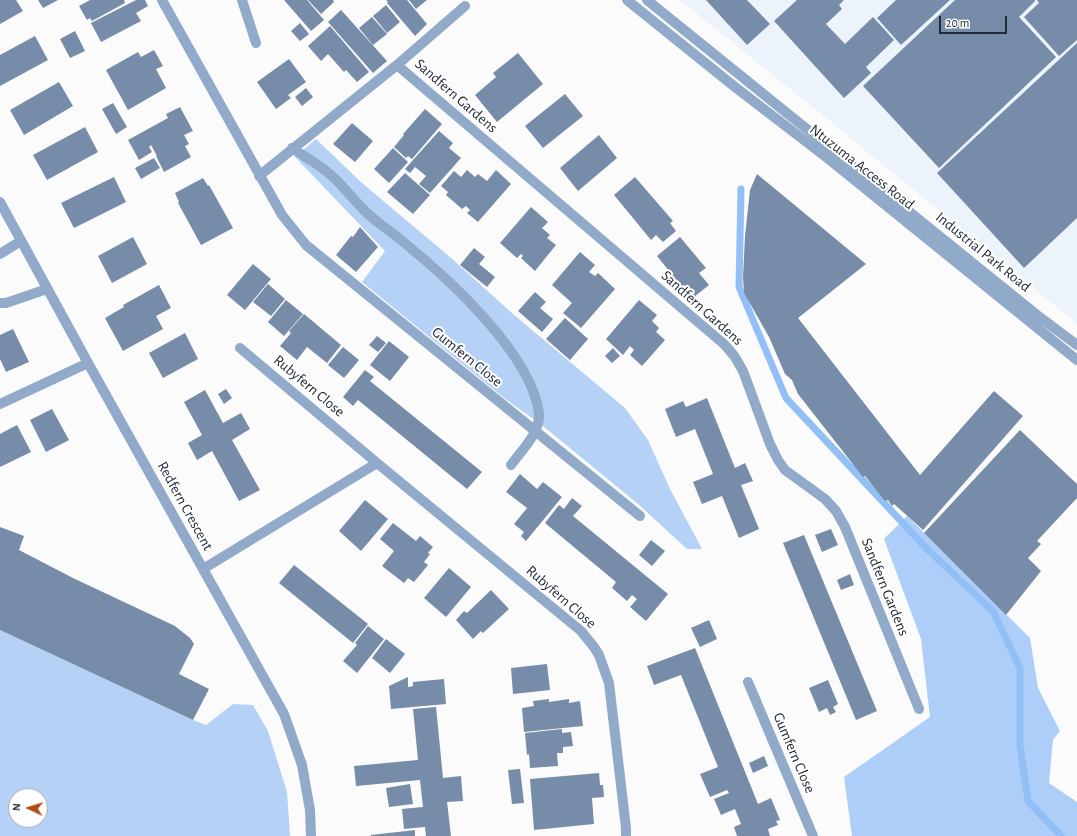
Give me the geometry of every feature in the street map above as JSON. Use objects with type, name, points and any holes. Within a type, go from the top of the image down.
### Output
[{"type":"street","points":[[162,0],[259,176]]},
{"type":"street","points":[[242,0],[256,43]]},
{"type":"street","name":"Ntuzuma Access Road","points":[[627,0],[729,82],[830,160],[1077,360]]},
{"type":"street","name":"Industrial Park Road","points":[[647,0],[1077,346]]},
{"type":"street","name":"Sandfern Gardens","points":[[259,176],[397,65],[465,6]]},
{"type":"street","name":"Sandfern Gardens","points":[[397,65],[719,340],[735,357],[743,371],[770,444],[778,460],[785,470],[825,499],[836,511],[845,527],[919,709]]},
{"type":"street","points":[[292,148],[326,170],[368,214],[402,240],[449,280],[498,333],[518,361],[533,391],[539,414],[535,432],[511,465]]},
{"type":"street","name":"Gumfern Close","points":[[259,176],[282,215],[306,245],[640,516]]},
{"type":"street","name":"Redfern Crescent","points":[[0,202],[284,714],[302,765],[310,810],[311,836]]},
{"type":"street","points":[[0,254],[21,241]]},
{"type":"street","points":[[0,303],[6,303],[48,289]]},
{"type":"street","name":"Rubyfern Close","points":[[240,348],[581,631],[594,647],[600,658],[609,683],[626,836]]},
{"type":"street","points":[[0,404],[88,363]]},
{"type":"street","points":[[203,569],[377,463]]},
{"type":"street","name":"Gumfern Close","points":[[748,682],[813,836]]},
{"type":"shaded area","points":[[680,0],[1077,0],[1077,324],[831,122]]},
{"type":"shaded area","points":[[316,139],[362,183],[450,257],[513,314],[625,408],[648,440],[670,489],[702,549],[687,549],[638,504],[543,426],[504,398],[362,282],[385,251],[295,157]]},
{"type":"shaded area","points":[[907,516],[1030,638],[1038,688],[1060,731],[1053,740],[1049,783],[1077,802],[1077,836],[852,836],[844,777],[930,717],[921,639],[884,539]]},
{"type":"shaded area","points":[[0,630],[206,725],[233,704],[253,705],[268,731],[287,792],[290,836],[0,836]]},
{"type":"building","points":[[0,0],[16,0],[23,11],[0,24]]},
{"type":"building","points":[[38,0],[58,0],[43,8]]},
{"type":"building","points":[[90,0],[124,0],[125,3],[92,21],[90,18],[87,20],[79,6]]},
{"type":"building","points":[[136,0],[145,0],[148,6],[136,13],[141,21],[101,42],[91,23]]},
{"type":"building","points":[[284,0],[307,0],[324,20],[311,31]]},
{"type":"building","points":[[308,0],[333,0],[334,2],[321,14]]},
{"type":"building","points":[[386,0],[407,0],[427,24],[415,36]]},
{"type":"building","points":[[409,0],[427,0],[416,9]]},
{"type":"building","points":[[706,0],[747,0],[770,24],[747,45]]},
{"type":"building","points":[[797,0],[844,0],[839,5],[842,9],[826,24],[845,44],[873,17],[894,40],[866,67],[871,73],[844,98],[774,21]]},
{"type":"building","points":[[896,0],[950,0],[901,45],[877,18]]},
{"type":"building","points":[[955,0],[1035,0],[1019,17],[1056,57],[939,168],[863,86]]},
{"type":"building","points":[[1037,0],[1077,0],[1077,40],[1059,56],[1024,17],[1039,3]]},
{"type":"building","points":[[386,5],[400,22],[387,33],[373,16]]},
{"type":"building","points":[[341,10],[387,61],[373,73],[328,22]]},
{"type":"building","points":[[372,17],[387,34],[373,45],[359,28]]},
{"type":"building","points":[[300,23],[309,34],[300,41],[291,31]]},
{"type":"building","points":[[330,26],[369,72],[357,82],[346,70],[344,72],[328,54],[321,61],[308,46]]},
{"type":"building","points":[[75,31],[85,51],[70,58],[60,39]]},
{"type":"building","points":[[35,36],[48,60],[0,86],[0,55]]},
{"type":"building","points":[[1077,43],[1077,218],[1024,268],[937,173]]},
{"type":"building","points":[[154,50],[163,66],[156,69],[166,88],[128,110],[106,70],[138,52],[141,57]]},
{"type":"building","points":[[518,53],[543,84],[497,122],[475,95],[496,77],[493,73]]},
{"type":"building","points":[[289,59],[306,82],[288,95],[291,98],[276,109],[257,82]]},
{"type":"building","points":[[59,82],[73,106],[24,135],[10,110]]},
{"type":"building","points":[[306,88],[313,97],[302,106],[295,97]]},
{"type":"building","points":[[565,94],[583,116],[543,148],[525,126]]},
{"type":"building","points":[[113,103],[127,127],[116,134],[102,109]]},
{"type":"building","points":[[180,107],[193,131],[184,135],[189,144],[185,146],[191,157],[164,172],[151,145],[149,147],[152,152],[139,160],[128,140],[168,118],[166,114]]},
{"type":"building","points":[[425,109],[442,124],[412,159],[408,156],[406,158],[394,147],[404,135],[403,134]]},
{"type":"building","points":[[352,123],[373,141],[355,162],[333,144]]},
{"type":"building","points":[[85,127],[98,152],[47,180],[33,155]]},
{"type":"building","points":[[439,131],[453,143],[449,148],[461,158],[430,193],[419,184],[426,176],[415,167],[410,173],[405,169]]},
{"type":"building","points":[[599,135],[617,158],[578,191],[560,168]]},
{"type":"building","points":[[393,148],[408,162],[389,183],[374,169]]},
{"type":"building","points":[[154,158],[160,168],[141,179],[135,168]]},
{"type":"building","points":[[467,170],[475,177],[478,174],[487,181],[496,170],[511,184],[478,222],[467,213],[470,210],[466,206],[462,209],[446,195],[448,192],[441,186],[454,171],[461,177]]},
{"type":"building","points":[[405,173],[430,195],[413,214],[387,192]]},
{"type":"building","points":[[757,174],[866,264],[798,318],[920,475],[994,391],[1023,416],[923,530],[894,504],[892,506],[888,500],[885,501],[865,476],[863,477],[798,394],[792,380],[785,374],[769,337],[744,293],[743,277],[745,236],[750,190]]},
{"type":"building","points":[[114,177],[126,202],[74,228],[61,203]]},
{"type":"building","points":[[635,177],[673,221],[670,223],[676,231],[663,242],[656,235],[651,240],[614,195]]},
{"type":"building","points":[[203,178],[208,186],[209,185],[233,228],[201,245],[178,203],[179,202],[175,193]]},
{"type":"building","points":[[531,207],[548,222],[542,228],[550,235],[547,238],[556,245],[535,271],[521,258],[523,256],[521,254],[517,258],[500,243]]},
{"type":"building","points":[[360,227],[378,247],[356,272],[336,255]]},
{"type":"building","points":[[133,237],[147,264],[112,283],[98,256]]},
{"type":"building","points":[[680,237],[706,268],[699,273],[709,285],[694,297],[684,285],[682,287],[657,256]]},
{"type":"building","points":[[474,248],[485,257],[479,264],[495,277],[487,287],[460,265]]},
{"type":"building","points":[[580,252],[595,265],[589,272],[595,276],[598,273],[615,289],[581,328],[563,313],[572,303],[552,285]]},
{"type":"building","points":[[253,264],[271,279],[245,310],[227,295]]},
{"type":"building","points":[[268,284],[285,299],[271,316],[253,302]]},
{"type":"building","points":[[159,285],[171,308],[156,316],[163,329],[123,351],[105,318],[124,307],[123,305]]},
{"type":"building","points":[[535,292],[546,302],[540,308],[553,319],[542,332],[518,311]]},
{"type":"building","points":[[286,300],[303,314],[284,336],[268,322]]},
{"type":"building","points":[[639,300],[657,315],[652,321],[659,328],[656,332],[665,340],[642,366],[630,355],[634,350],[630,346],[623,355],[606,339]]},
{"type":"building","points":[[304,314],[341,345],[327,363],[307,347],[297,360],[280,346],[291,333],[289,331]]},
{"type":"building","points":[[565,318],[588,339],[570,360],[546,339]]},
{"type":"building","points":[[13,329],[29,362],[6,372],[0,359],[0,335]]},
{"type":"building","points":[[185,333],[198,359],[163,378],[149,353]]},
{"type":"building","points":[[377,336],[386,343],[378,352],[369,345]]},
{"type":"building","points":[[389,341],[409,357],[390,381],[370,365]]},
{"type":"building","points":[[343,347],[359,360],[344,378],[328,365]]},
{"type":"building","points":[[613,348],[620,356],[612,363],[605,356]]},
{"type":"building","points":[[365,370],[374,377],[370,381],[482,472],[467,489],[358,400],[353,406],[343,397]]},
{"type":"building","points":[[226,389],[232,398],[224,404],[218,394]]},
{"type":"building","points":[[205,390],[223,423],[241,413],[250,429],[232,440],[260,490],[239,501],[212,451],[197,460],[188,443],[202,435],[184,402]]},
{"type":"building","points":[[707,398],[735,468],[745,463],[753,481],[741,485],[759,529],[739,538],[722,496],[702,504],[693,482],[713,474],[695,429],[676,437],[665,409],[683,401],[686,407]]},
{"type":"building","points":[[52,409],[69,440],[46,452],[30,420]]},
{"type":"building","points":[[17,425],[31,452],[0,467],[0,434]]},
{"type":"building","points":[[1020,430],[1077,484],[1077,498],[1037,541],[1041,544],[1028,558],[1041,571],[1006,615],[924,533]]},
{"type":"building","points":[[520,474],[537,489],[543,482],[562,497],[526,541],[521,536],[524,532],[514,524],[527,508],[506,492]]},
{"type":"building","points":[[572,498],[582,506],[573,516],[668,594],[646,621],[630,607],[637,599],[632,595],[627,601],[612,588],[616,582],[545,523],[559,505],[564,509]]},
{"type":"building","points":[[365,500],[388,519],[361,551],[339,531]]},
{"type":"building","points":[[393,523],[416,541],[420,536],[433,547],[428,553],[430,554],[424,562],[428,565],[414,582],[408,578],[404,583],[382,566],[394,551],[380,539]]},
{"type":"building","points":[[0,527],[24,536],[19,550],[73,578],[175,626],[190,638],[194,644],[179,674],[209,689],[193,720],[0,630]]},
{"type":"building","points":[[831,529],[838,545],[822,552],[815,535]]},
{"type":"building","points":[[804,535],[877,711],[856,720],[783,543]]},
{"type":"building","points":[[651,540],[665,551],[652,566],[639,555]]},
{"type":"building","points":[[294,565],[368,624],[353,643],[279,583]]},
{"type":"building","points":[[449,568],[471,587],[446,617],[424,598]]},
{"type":"building","points":[[850,574],[854,585],[841,590],[837,580]]},
{"type":"building","points":[[491,590],[509,609],[483,633],[481,631],[473,639],[456,620],[464,611],[467,613]]},
{"type":"building","points":[[709,620],[717,639],[700,647],[691,628]]},
{"type":"building","points":[[368,626],[384,639],[357,673],[343,661],[357,645],[355,643]]},
{"type":"building","points":[[386,639],[405,654],[390,673],[372,658]]},
{"type":"building","points":[[695,648],[758,804],[771,798],[780,820],[776,821],[778,825],[768,829],[770,836],[737,836],[734,827],[741,824],[735,809],[721,815],[714,799],[729,793],[727,790],[710,797],[700,774],[718,767],[681,675],[654,685],[647,666]]},
{"type":"building","points":[[547,664],[550,690],[513,694],[511,668]]},
{"type":"building","points":[[408,677],[408,687],[413,686],[413,682],[444,679],[446,704],[391,709],[389,686]]},
{"type":"building","points":[[828,680],[838,704],[833,707],[836,712],[830,715],[827,708],[819,712],[809,688]]},
{"type":"building","points":[[549,699],[549,702],[569,699],[569,703],[580,701],[583,726],[524,732],[522,708],[534,706],[533,701]]},
{"type":"building","points":[[436,707],[443,778],[461,776],[463,801],[447,802],[451,836],[426,836],[425,827],[404,829],[402,809],[423,807],[420,780],[356,786],[354,766],[418,760],[413,709]]},
{"type":"building","points":[[562,729],[562,733],[571,732],[573,746],[563,747],[563,753],[557,753],[558,766],[530,768],[525,733]]},
{"type":"building","points":[[764,756],[768,766],[753,773],[749,763]]},
{"type":"building","points":[[520,769],[524,803],[512,804],[508,770]]},
{"type":"building","points":[[599,773],[600,785],[603,785],[604,797],[592,798],[594,824],[534,830],[530,779]]},
{"type":"building","points":[[410,784],[413,804],[389,807],[386,788]]},
{"type":"building","points":[[415,830],[415,836],[371,836],[371,835]]},
{"type":"waterway","points":[[741,189],[739,287],[786,398],[928,550],[993,611],[1020,668],[1020,745],[1028,801],[1061,836]]}]
